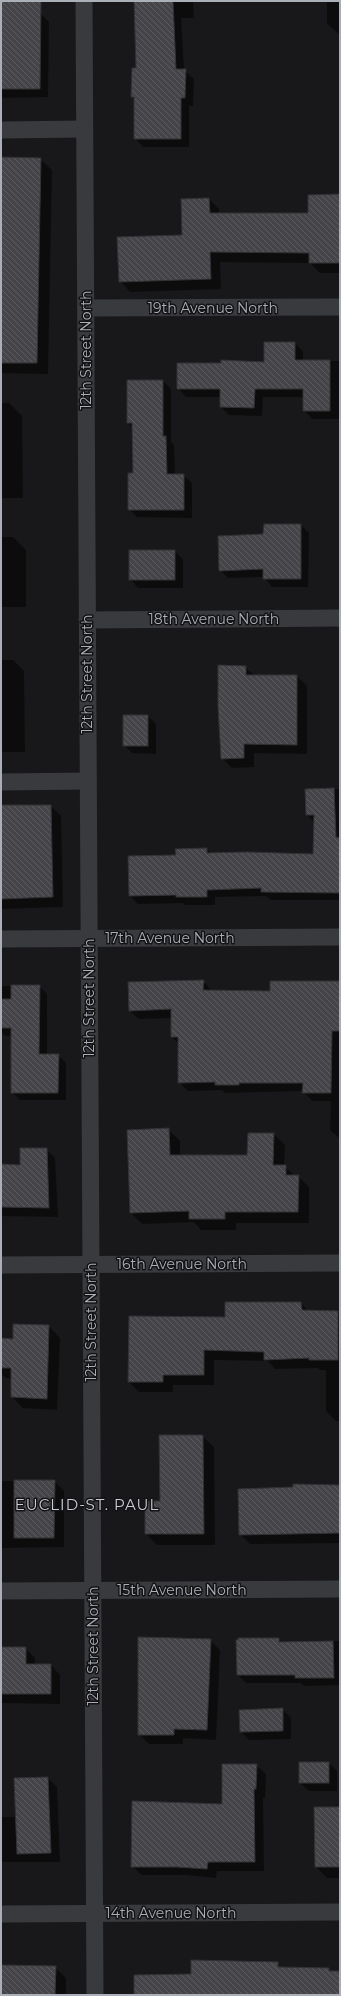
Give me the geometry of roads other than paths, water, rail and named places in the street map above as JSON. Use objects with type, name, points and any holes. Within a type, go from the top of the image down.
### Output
[{"type":"street","name":"12th Street North","points":[[84,1],[95,1995]]},
{"type":"street","points":[[1,130],[84,129]]},
{"type":"street","name":"19th Avenue North","points":[[86,308],[340,307]]},
{"type":"street","name":"18th Avenue North","points":[[87,620],[340,618]]},
{"type":"street","points":[[1,782],[88,782]]},
{"type":"street","name":"17th Avenue North","points":[[1,939],[340,937]]},
{"type":"street","name":"16th Avenue North","points":[[1,1265],[340,1263]]},
{"type":"street","name":"15th Avenue North","points":[[1,1591],[340,1589]]},
{"type":"street","name":"14th Avenue North","points":[[1,1914],[340,1912]]},
{"type":"district","name":"EUCLID-ST. PAUL","points":[[87,1505]]}]
